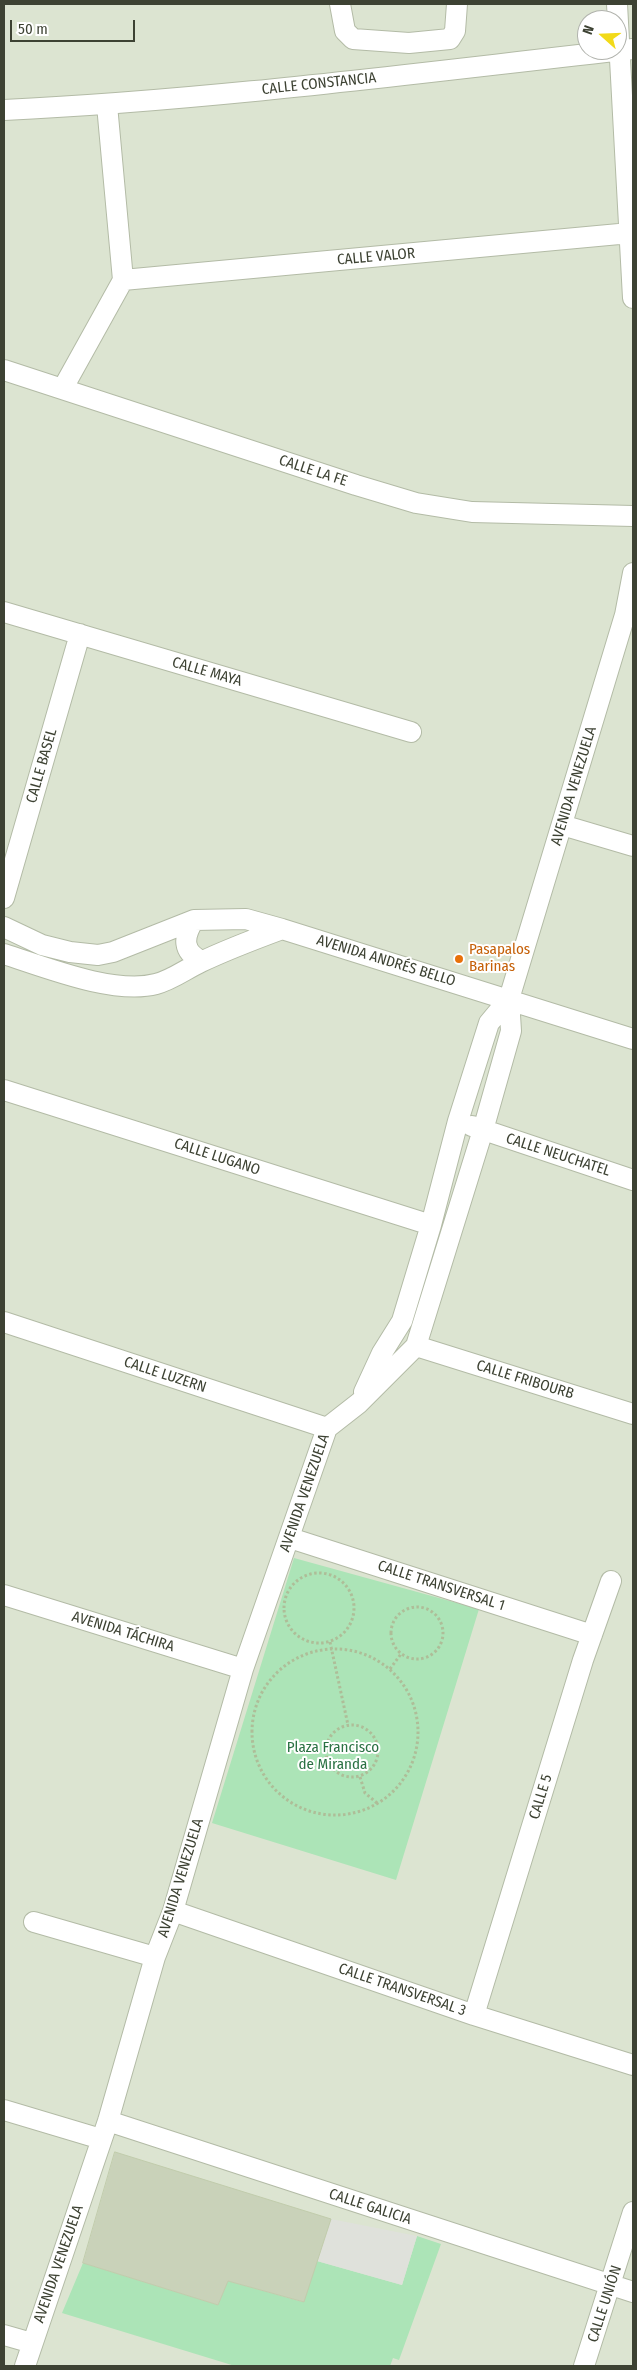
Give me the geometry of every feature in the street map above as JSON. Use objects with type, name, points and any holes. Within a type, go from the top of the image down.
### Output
[{"type":"street","points":[[340,4],[344,31],[353,39],[410,43],[450,39],[455,31],[457,4]]},
{"type":"street","name":"CALLE CONSTANCIA","points":[[4,110],[107,105],[358,81],[577,55]]},
{"type":"street","points":[[626,60],[633,298]]},
{"type":"street","points":[[63,388],[123,280],[107,105]]},
{"type":"street","name":"CALLE VALOR","points":[[123,280],[630,233]]},
{"type":"street","name":"CALLE LA FE","points":[[4,370],[416,503],[472,512],[633,516]]},
{"type":"street","name":"AVENIDA VENEZUELA","points":[[25,2366],[104,2130],[155,1957],[173,1911],[243,1669],[327,1428],[359,1403],[416,1346],[483,1130],[511,1031],[510,998],[562,824],[629,616],[633,573]]},
{"type":"street","name":"CALLE MAYA","points":[[4,612],[411,732]]},
{"type":"street","name":"CALLE BASEL","points":[[4,898],[8,867],[80,634]]},
{"type":"street","points":[[562,824],[633,846]]},
{"type":"street","points":[[223,919],[228,935],[224,952]]},
{"type":"street","points":[[194,920],[186,934],[185,945],[189,953],[202,962]]},
{"type":"street","name":"AVENIDA ANDRÉS BELLO","points":[[4,927],[42,945],[70,952],[98,954],[113,952],[194,920],[246,920],[282,928],[510,998],[633,1039]]},
{"type":"street","points":[[4,954],[84,979],[129,986],[156,984],[224,952],[282,928]]},
{"type":"street","name":"AVENIDA VENEZUELA","points":[[359,1403],[382,1353],[402,1321],[431,1225],[458,1121],[489,1023],[510,998]]},
{"type":"street","name":"CALLE LUGANO","points":[[4,1090],[431,1225]]},
{"type":"street","name":"CALLE NEUCHATEL","points":[[458,1121],[633,1180]]},
{"type":"street","name":"CALLE LUZERN","points":[[4,1322],[327,1428]]},
{"type":"street","name":"CALLE FRIBOURB","points":[[416,1346],[633,1414]]},
{"type":"street","name":"CALLE TRANSVERSAL 1","points":[[290,1538],[592,1635]]},
{"type":"street","name":"CALLE 5","points":[[474,2015],[592,1635],[612,1581]]},
{"type":"street","name":"AVENIDA TÁCHIRA","points":[[4,1595],[243,1669]]},
{"type":"street","name":"CALLE TRANSVERSAL 3","points":[[173,1911],[474,2015],[633,2065]]},
{"type":"street","points":[[34,1922],[155,1957]]},
{"type":"street","name":"CALLE GALICIA","points":[[4,2110],[104,2130],[612,2284],[633,2292]]},
{"type":"street","name":"CALLE UNIÓN","points":[[584,2366],[612,2284],[633,2212]]},
{"type":"street","points":[[4,2335],[32,2343]]},
{"type":"path","points":[[325,1573],[336,1577],[346,1584],[352,1594],[355,1605],[349,1628],[341,1636],[330,1642],[319,1644],[308,1642],[297,1636],[289,1628],[285,1617],[284,1605],[287,1594],[293,1584],[303,1576],[325,1573]]},
{"type":"path","points":[[413,1607],[425,1608],[438,1616],[443,1636],[441,1645],[434,1654],[416,1660],[401,1654],[392,1640],[392,1624],[397,1616],[413,1607]]},
{"type":"path","points":[[330,1642],[348,1725]]},
{"type":"path","points":[[341,1648],[370,1655],[390,1669],[406,1687],[414,1706],[418,1732],[413,1760],[398,1786],[377,1803],[358,1812],[341,1815],[315,1813],[296,1806],[269,1784],[256,1760],[252,1729],[260,1694],[270,1679],[296,1657],[313,1650],[341,1648]]},
{"type":"path","points":[[390,1669],[401,1654]]},
{"type":"path","points":[[348,1725],[359,1726],[369,1731],[377,1745],[376,1762],[370,1771],[360,1777],[346,1777],[333,1770],[327,1758],[327,1743],[335,1732],[348,1725]]},
{"type":"path","points":[[360,1777],[365,1793],[377,1803]]},
{"type":"shaded area","points":[[4,4],[633,4],[633,2366],[4,2366]]},
{"type":"shaded area","points":[[331,2219],[417,2236],[402,2285],[317,2261]]},
{"type":"green space","name":"Plaza Francisco de Miranda","points":[[294,1558],[479,1609],[396,1880],[212,1823]]},
{"type":"green space","points":[[417,2236],[441,2244],[399,2360],[393,2358],[390,2366],[235,2366],[62,2313],[83,2263],[218,2305],[228,2281],[303,2302],[317,2261],[402,2285]]},
{"type":"building","points":[[115,2152],[331,2219],[304,2302],[228,2281],[218,2305],[83,2263]]},
{"type":"place","name":"Pasapalos Barinas","points":[[459,959]]}]
